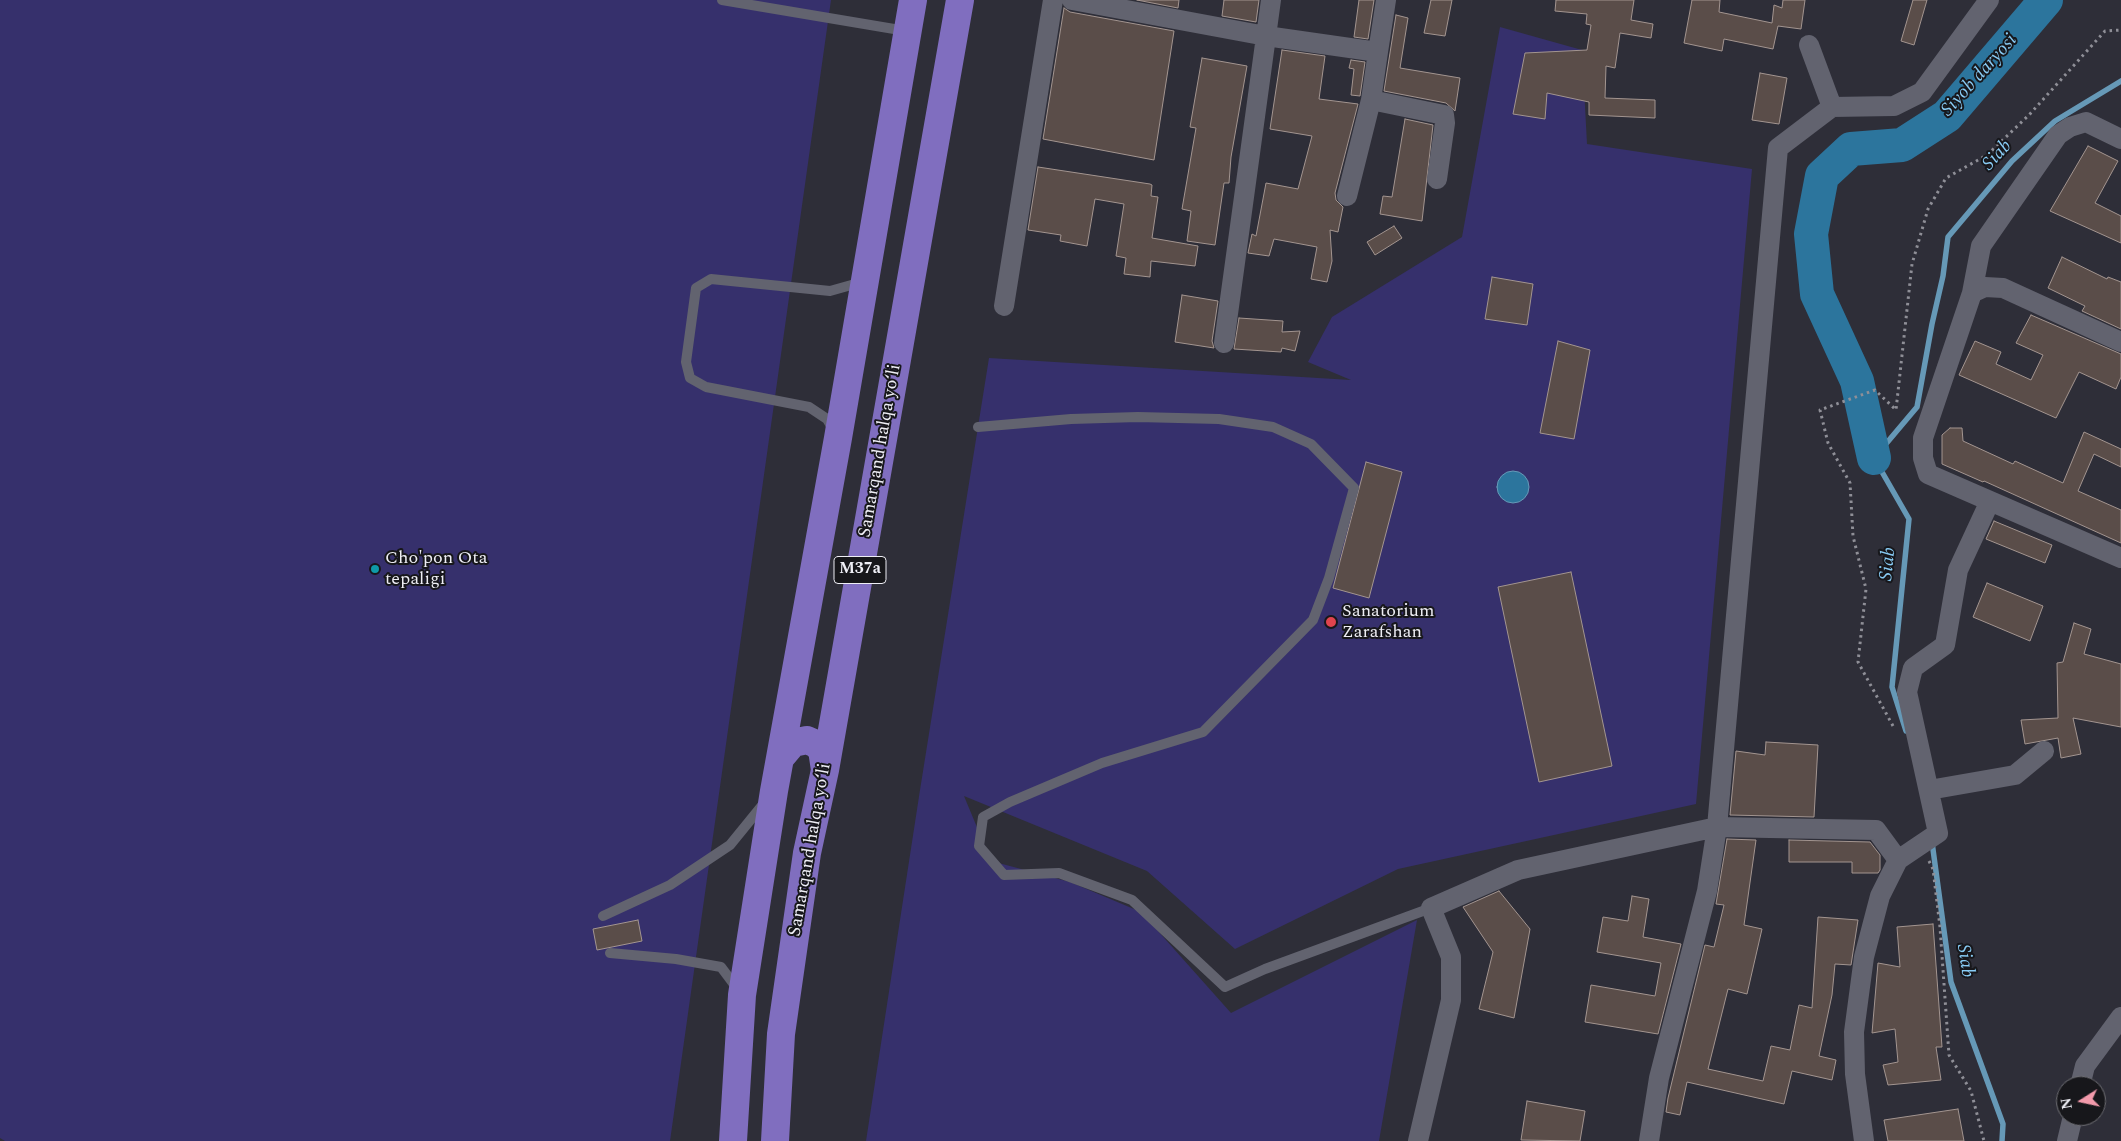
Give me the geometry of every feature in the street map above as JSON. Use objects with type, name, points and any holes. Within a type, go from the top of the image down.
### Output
[{"type":"highway","name":"M37a","points":[[733,1141],[742,995],[774,792],[838,438],[913,0]]},
{"type":"highway","name":"Samarqand halqa yoʻli","points":[[775,1141],[781,1034],[807,853],[825,770],[960,0]]},
{"type":"highway","points":[[782,756],[792,743],[807,740],[816,744],[822,750],[825,770]]},
{"type":"street","points":[[1004,306],[1053,0]]},
{"type":"street","points":[[1072,0],[1266,36],[1378,52]]},
{"type":"street","points":[[1224,343],[1270,0]]},
{"type":"street","points":[[1347,196],[1370,100],[1386,0]]},
{"type":"street","points":[[1649,1141],[1659,1078],[1707,891],[1717,827],[1778,148],[1832,107],[1894,106],[1922,92],[1989,0]]},
{"type":"street","points":[[1810,45],[1832,107]]},
{"type":"street","points":[[1370,100],[1444,115],[1446,124],[1436,179]]},
{"type":"street","points":[[2121,139],[2086,122],[2070,127],[2058,135],[1981,246],[1972,293],[1923,438],[1923,458],[1928,474],[2121,558]]},
{"type":"street","points":[[1972,293],[1985,287],[2003,288],[2121,342]]},
{"type":"street","points":[[1864,1141],[1855,1074],[1854,1032],[1864,957],[1880,896],[1898,860],[1920,850],[1938,833],[1907,692],[1913,668],[1945,645],[1958,570],[1990,501]]},
{"type":"street","points":[[1928,790],[2015,775],[2044,751]]},
{"type":"street","points":[[1418,1141],[1451,1000],[1451,957],[1431,908],[1518,870],[1717,827],[1876,830],[1898,860]]},
{"type":"street","points":[[2082,1076],[2085,1066],[2121,1017]]},
{"type":"street","points":[[2067,1141],[2071,1126]]},
{"type":"lane","points":[[722,0],[908,31]]},
{"type":"lane","points":[[838,438],[827,419],[810,407],[706,387],[690,378],[686,362],[696,288],[711,279],[830,291],[865,282]]},
{"type":"lane","points":[[978,427],[1071,419],[1138,417],[1219,419],[1272,426],[1311,444],[1354,488],[1329,578],[1312,620],[1203,732],[1102,763],[1010,802],[983,816],[979,846],[1004,875],[1059,873],[1132,900],[1225,987],[1344,939],[1431,908]]},
{"type":"lane","points":[[603,916],[670,885],[730,845],[774,792]]},
{"type":"lane","points":[[610,953],[676,959],[721,967],[742,995]]},
{"type":"path","points":[[1896,733],[1858,662],[1866,590],[1852,536],[1850,483],[1828,443],[1820,410],[1875,390],[1896,410],[1912,264],[1928,210],[1946,178],[1987,155],[2029,115],[2105,31],[2121,30]]},
{"type":"path","points":[[1920,850],[1933,869],[1940,927],[1949,1055],[1971,1091],[1984,1141]]},
{"type":"shaded area","name":"Cho'pon Ota tepaligi","points":[[0,0],[831,0],[670,1141],[5,1141],[0,1138]]},
{"type":"shaded area","name":"Sanatorium Zarafshan","points":[[1500,27],[1582,50],[1587,144],[1752,169],[1696,804],[1398,869],[1235,949],[1147,871],[964,796],[991,861],[1070,882],[1141,912],[1231,1013],[1417,920],[1379,1141],[866,1141],[989,358],[1351,380],[1308,362],[1332,317],[1462,237]]},
{"type":"water","points":[[1513,471],[1519,472],[1524,476],[1528,481],[1528,493],[1524,498],[1519,502],[1513,503],[1507,502],[1502,498],[1498,493],[1497,487],[1498,481],[1502,476],[1507,472]]},
{"type":"building","points":[[1137,0],[1179,0],[1178,8]]},
{"type":"building","points":[[1224,0],[1259,0],[1256,22],[1222,16]]},
{"type":"building","points":[[1359,0],[1374,0],[1368,39],[1354,37]]},
{"type":"building","points":[[1431,0],[1452,0],[1445,36],[1424,33]]},
{"type":"building","points":[[1556,0],[1634,0],[1631,20],[1653,24],[1651,38],[1620,33],[1615,68],[1606,66],[1605,98],[1655,100],[1655,118],[1589,115],[1589,102],[1547,93],[1545,119],[1513,114],[1525,53],[1587,50],[1591,25],[1586,24],[1587,14],[1555,11]]},
{"type":"building","points":[[1692,0],[1720,0],[1719,12],[1772,23],[1774,5],[1782,8],[1783,0],[1805,0],[1801,29],[1778,26],[1773,49],[1724,39],[1722,51],[1684,43]]},
{"type":"building","points":[[1913,0],[1927,0],[1914,45],[1901,41]]},
{"type":"building","points":[[1064,8],[1070,12],[1174,31],[1154,160],[1043,139]]},
{"type":"building","points":[[1396,15],[1408,18],[1400,68],[1460,78],[1455,111],[1446,103],[1384,91]]},
{"type":"building","points":[[1282,50],[1325,56],[1319,99],[1358,104],[1335,193],[1336,200],[1343,207],[1338,232],[1330,230],[1332,261],[1327,282],[1311,279],[1317,247],[1274,239],[1269,256],[1248,253],[1252,234],[1256,236],[1266,183],[1298,189],[1312,136],[1270,129]]},
{"type":"building","points":[[1202,58],[1247,66],[1231,157],[1229,183],[1224,183],[1215,245],[1187,241],[1191,211],[1182,209],[1196,128],[1190,127]]},
{"type":"building","points":[[1351,60],[1365,62],[1360,96],[1351,95],[1354,69],[1349,68]]},
{"type":"building","points":[[1760,73],[1787,78],[1779,124],[1752,120]]},
{"type":"building","points":[[1405,119],[1433,125],[1422,221],[1380,214],[1383,196],[1392,197]]},
{"type":"building","points":[[2088,146],[2118,161],[2095,203],[2121,216],[2121,243],[2050,211]]},
{"type":"building","points":[[1038,167],[1152,185],[1151,196],[1158,197],[1152,238],[1198,246],[1195,266],[1151,261],[1150,277],[1124,274],[1126,258],[1116,256],[1124,204],[1095,199],[1087,246],[1060,241],[1061,235],[1028,230]]},
{"type":"building","points":[[1394,226],[1402,238],[1375,255],[1367,242]]},
{"type":"building","points":[[2062,257],[2107,279],[2108,277],[2121,282],[2121,329],[2082,311],[2085,306],[2048,288]]},
{"type":"building","points":[[1492,277],[1533,284],[1527,325],[1485,319]]},
{"type":"building","points":[[1182,295],[1218,301],[1212,341],[1214,348],[1175,342]]},
{"type":"building","points":[[2031,315],[2121,354],[2121,377],[2116,389],[2079,372],[2056,418],[1959,375],[1975,341],[2001,352],[1996,364],[2031,380],[2043,355],[2016,343]]},
{"type":"building","points":[[1239,318],[1283,321],[1282,332],[1300,331],[1295,351],[1282,348],[1281,352],[1234,349]]},
{"type":"building","points":[[1558,341],[1590,350],[1574,439],[1540,433]]},
{"type":"building","points":[[1950,428],[1962,428],[1963,441],[2013,464],[2015,461],[2063,483],[2084,432],[2121,449],[2121,467],[2094,454],[2078,491],[2121,510],[2121,543],[1942,464],[1942,435]]},
{"type":"building","points":[[1366,462],[1402,472],[1369,598],[1333,588]]},
{"type":"building","points":[[1994,521],[2052,545],[2045,563],[1986,539]]},
{"type":"building","points":[[1571,572],[1612,766],[1539,782],[1498,587]]},
{"type":"building","points":[[1987,583],[2043,606],[2030,641],[1973,617]]},
{"type":"building","points":[[2074,623],[2091,629],[2084,654],[2121,664],[2121,727],[2073,718],[2081,754],[2061,758],[2058,738],[2025,744],[2021,720],[2058,718],[2057,663],[2063,662]]},
{"type":"building","points":[[1766,742],[1818,745],[1814,817],[1730,815],[1736,751],[1765,755]]},
{"type":"building","points":[[1727,839],[1756,840],[1744,925],[1762,929],[1747,994],[1728,989],[1708,1069],[1763,1081],[1771,1046],[1790,1050],[1799,1005],[1812,1008],[1818,917],[1858,920],[1851,965],[1835,964],[1832,995],[1819,1056],[1836,1060],[1832,1080],[1792,1071],[1784,1104],[1687,1082],[1680,1115],[1666,1112],[1668,1098],[1705,945],[1714,947],[1724,905],[1716,904]]},
{"type":"building","points":[[1789,840],[1870,842],[1880,855],[1880,870],[1878,873],[1852,873],[1852,862],[1789,862]]},
{"type":"building","points":[[1499,891],[1530,929],[1514,1018],[1479,1009],[1493,952],[1463,907]]},
{"type":"building","points":[[1632,896],[1649,899],[1643,937],[1681,944],[1658,1034],[1585,1022],[1591,985],[1655,996],[1661,963],[1597,952],[1603,917],[1628,921]]},
{"type":"building","points":[[638,920],[642,941],[597,950],[593,929]]},
{"type":"building","points":[[1933,924],[1942,1047],[1936,1047],[1941,1080],[1888,1085],[1883,1065],[1898,1062],[1895,1029],[1872,1033],[1878,963],[1900,967],[1897,927]]},
{"type":"building","points":[[1527,1101],[1585,1111],[1580,1141],[1521,1140]]},
{"type":"building","points":[[1958,1109],[1964,1141],[1888,1141],[1884,1120]]},
{"type":"waterway","name":"Siyob daryosi","points":[[1874,458],[1857,381],[1817,294],[1811,234],[1822,176],[1851,149],[1902,145],[1947,116],[2046,0]]},
{"type":"waterway","name":"Siab","points":[[1906,731],[1892,687],[1909,519],[1874,458],[1917,407],[1943,276],[1948,237],[2012,161],[2055,121],[2121,81]]},
{"type":"waterway","name":"Siab","points":[[1932,842],[1951,982],[2003,1124],[2002,1141]]},
{"type":"place","name":"Cho'pon Ota tepaligi","points":[[375,569]]},
{"type":"place","name":"Sanatorium Zarafshan","points":[[1331,622]]}]
